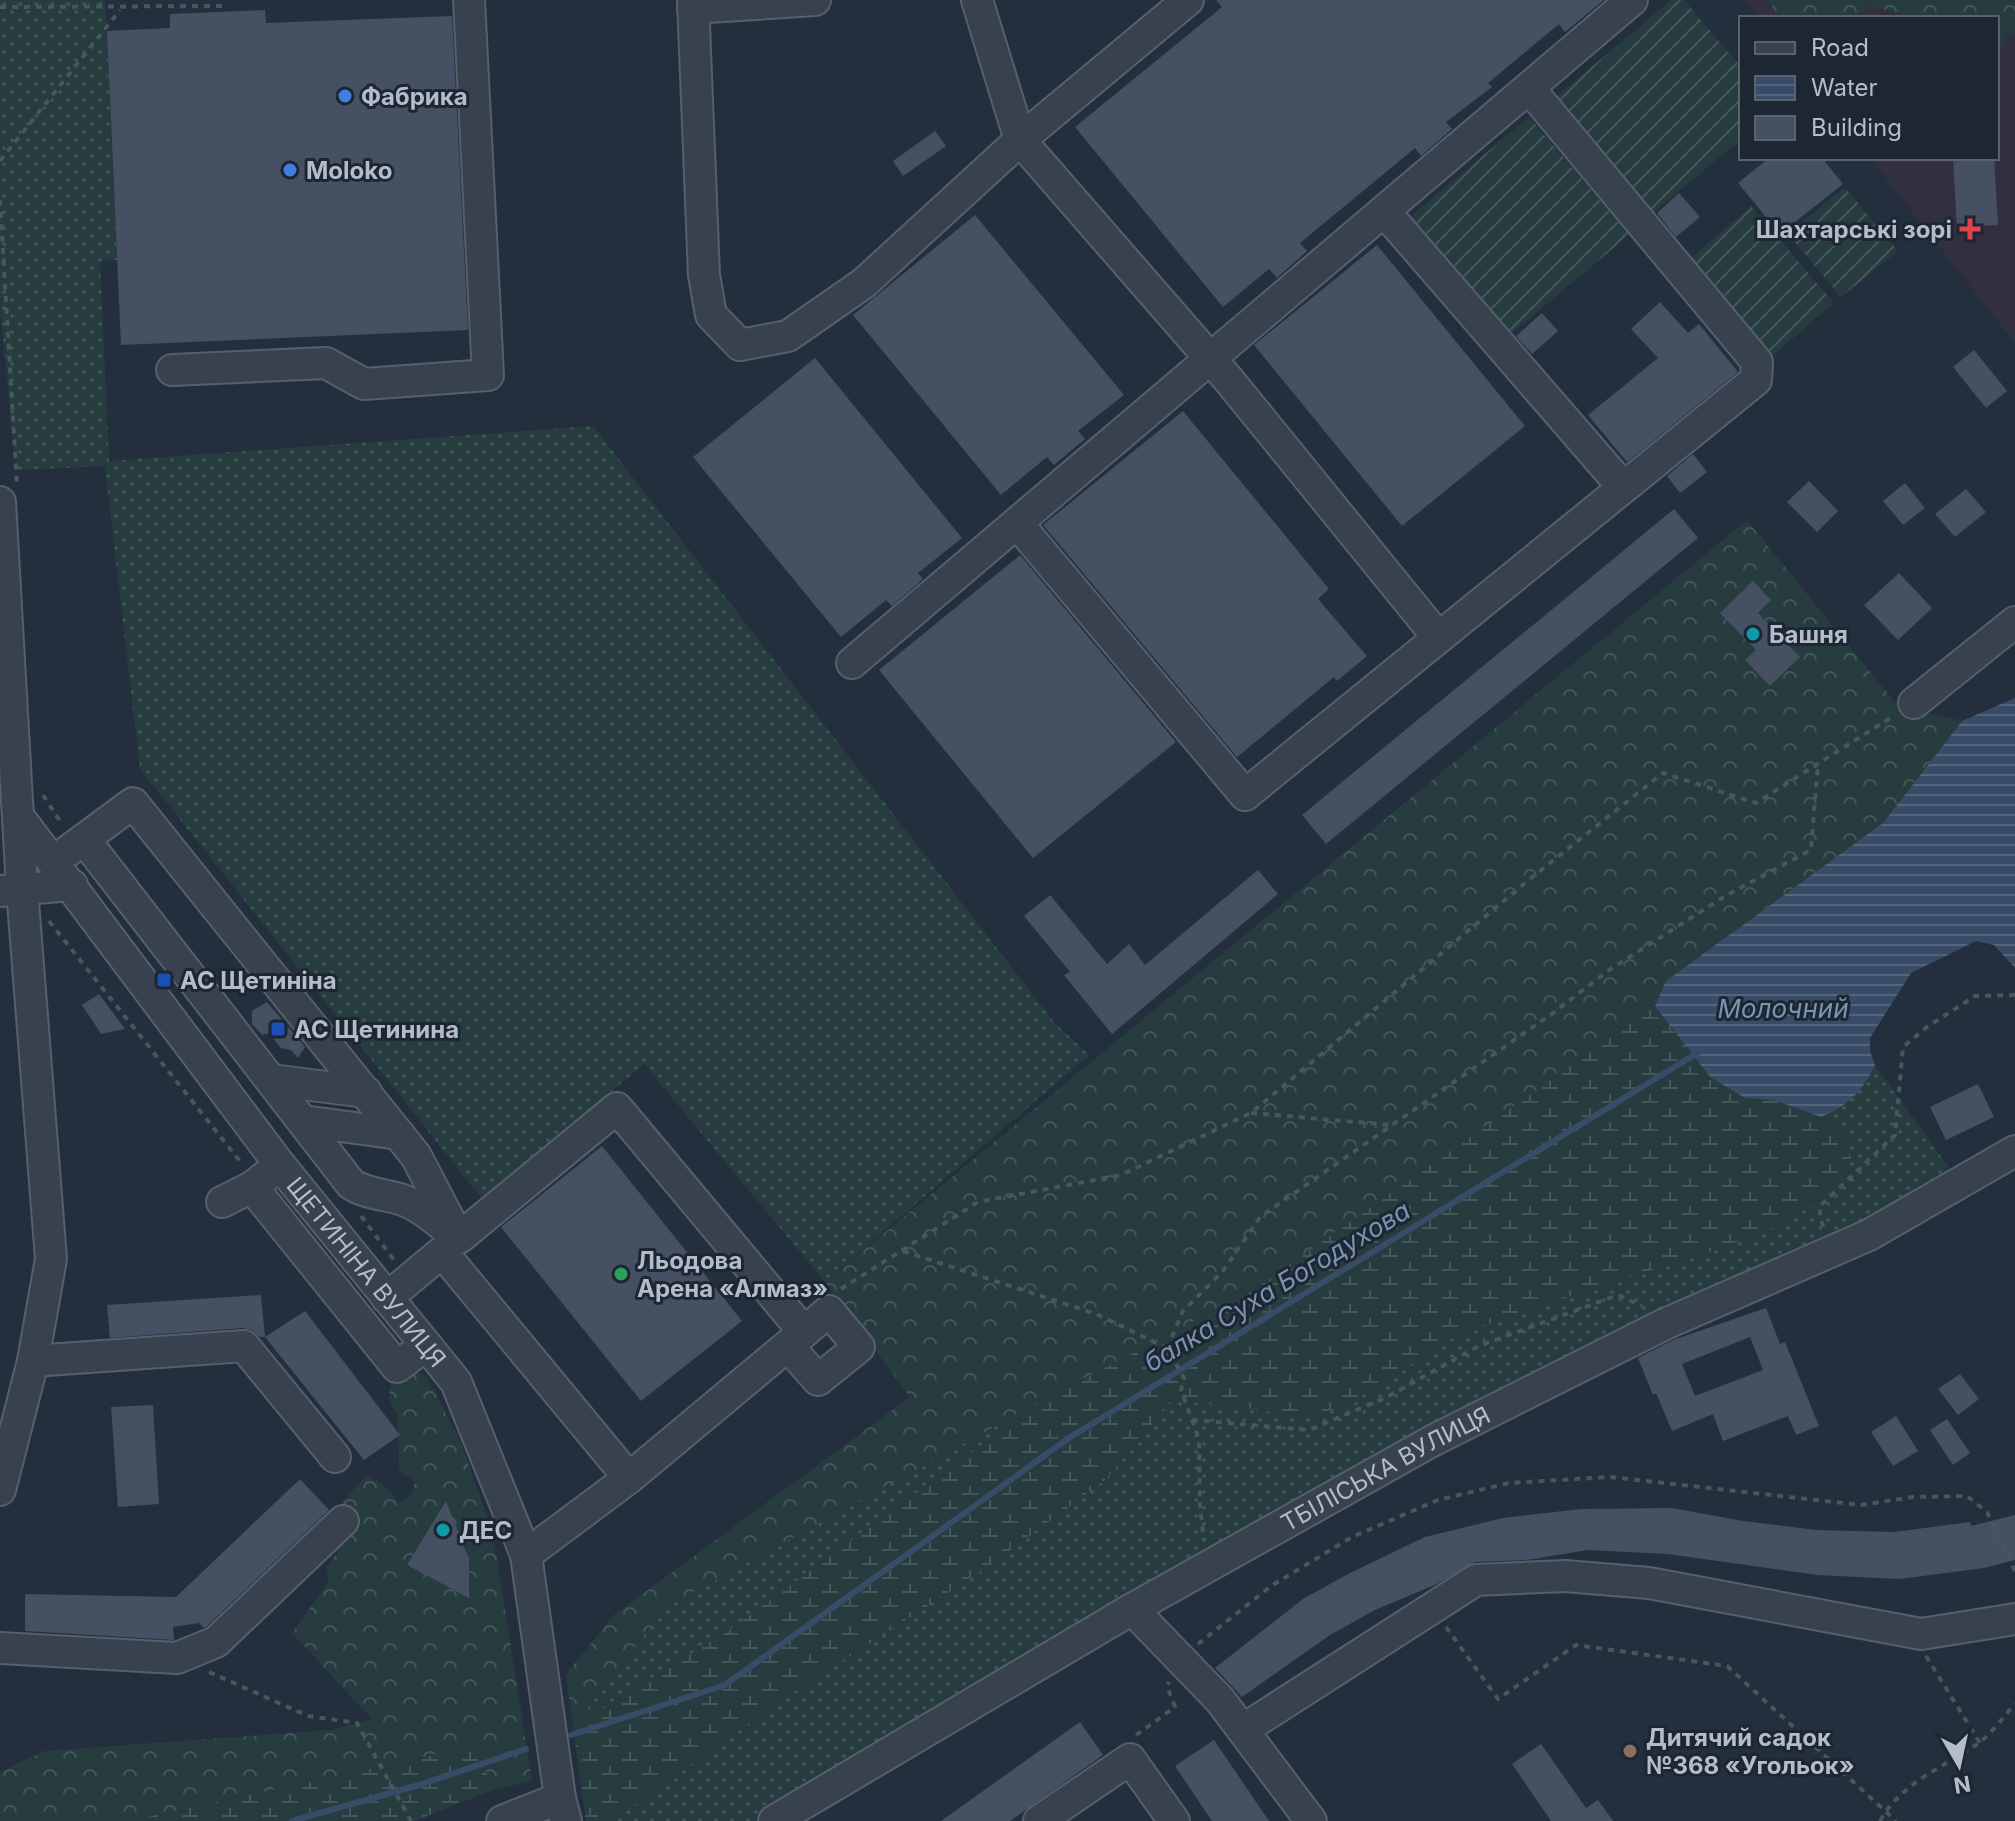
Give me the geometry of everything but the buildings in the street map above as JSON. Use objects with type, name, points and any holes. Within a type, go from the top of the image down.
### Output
[{"type":"street","points":[[172,370],[326,363],[364,384],[488,375],[469,0]]},
{"type":"street","points":[[815,0],[693,4],[704,275],[711,315],[740,345],[788,336],[864,283],[1020,140],[1188,0]]},
{"type":"street","points":[[977,0],[1020,140],[1210,359],[1437,636]]},
{"type":"street","points":[[852,663],[1632,0]]},
{"type":"street","points":[[1017,523],[1245,795],[1756,380],[1757,362],[1529,88]]},
{"type":"street","points":[[1384,211],[1623,487]]},
{"type":"street","points":[[0,502],[11,890],[51,1259],[33,1361],[0,1490]]},
{"type":"street","points":[[1914,703],[2015,622]]},
{"type":"street","points":[[53,862],[133,803],[382,1113],[451,1245]]},
{"type":"street","name":"ЩЕТИНІНА ВУЛИЦЯ","points":[[9,817],[72,885],[263,1178],[387,1298],[456,1382],[526,1555],[563,1809]]},
{"type":"street","points":[[84,839],[351,1184],[361,1190],[401,1199],[415,1206],[451,1245],[629,1478]]},
{"type":"street","points":[[11,890],[72,885]]},
{"type":"street","points":[[287,1101],[382,1113]]},
{"type":"street","points":[[287,1101],[382,1113]]},
{"type":"street","points":[[287,1101],[382,1113]]},
{"type":"street","points":[[387,1298],[617,1108],[796,1339],[629,1478],[526,1555]]},
{"type":"street","name":"ТБІЛІСЬКА ВУЛИЦЯ","points":[[774,1821],[1132,1609],[1432,1441],[1673,1321],[1869,1235],[2015,1151]]},
{"type":"street","points":[[222,1202],[263,1178],[397,1367],[426,1345]]},
{"type":"street","points":[[33,1361],[244,1346],[335,1457]]},
{"type":"street","points":[[0,1648],[177,1658],[216,1642],[343,1521]]},
{"type":"street","points":[[1244,1729],[1476,1580],[1565,1576],[1649,1583],[1921,1634],[2015,1619]]},
{"type":"street","points":[[1132,1609],[1220,1700],[1311,1821]]},
{"type":"street","points":[[1039,1821],[1130,1759],[1174,1821]]},
{"type":"street","points":[[502,1821],[563,1809]]},
{"type":"path","points":[[0,7],[222,6],[223,12]]},
{"type":"path","points":[[0,161],[121,8]]},
{"type":"path","points":[[834,1293],[978,1202],[1121,1175],[1251,1113],[1525,883],[1663,773],[1756,803],[1914,703]]},
{"type":"path","points":[[1167,1348],[1183,1311],[1223,1271],[1260,1217],[1553,1013],[1609,970],[1727,895],[1811,850],[1818,764]]},
{"type":"path","points":[[43,913],[263,1178]]},
{"type":"path","points":[[1828,1253],[1819,1207],[1895,1135],[1903,1047],[1927,1027],[1975,996],[2015,995]]},
{"type":"path","points":[[1251,1113],[1391,1125]]},
{"type":"path","points":[[901,1251],[1096,1314],[1167,1348],[1184,1378],[1181,1390],[1199,1439],[1200,1506],[1207,1567]]},
{"type":"path","points":[[1192,1420],[1309,1430],[1385,1398],[1479,1346],[1618,1295],[1673,1321]]},
{"type":"path","points":[[1130,1759],[1137,1734],[1175,1707],[1167,1686],[1180,1658],[1271,1586],[1352,1537],[1438,1500],[1509,1483],[1610,1477],[1861,1505],[1913,1497],[1967,1496],[1987,1512],[2015,1571]]},
{"type":"path","points":[[1440,1620],[1498,1699],[1576,1645],[1727,1666],[1896,1821]]},
{"type":"path","points":[[1920,1646],[1980,1743]]},
{"type":"path","points":[[177,1658],[308,1716],[357,1723],[411,1821]]},
{"type":"path","points":[[1880,1821],[1885,1811],[1911,1784],[1980,1743],[2015,1704]]},
{"type":"shaded area","name":"Шахтарські зорі","points":[[1746,0],[2015,0],[2015,343],[1872,160],[1999,160],[1999,16],[1758,16]]},
{"type":"green space","points":[[0,0],[105,0],[117,260],[100,261],[109,461],[593,426],[1054,1022],[1089,1055],[825,1282],[644,1064],[483,1200],[140,769],[105,466],[16,470],[0,306]]},
{"type":"green space","points":[[1671,0],[1684,0],[1739,65],[1739,141],[1653,213],[1555,98]]},
{"type":"green space","points":[[1767,0],[2015,0],[2015,33],[2007,34],[1999,52],[1999,16],[1908,16],[1870,5],[1856,16],[1779,16]]},
{"type":"green space","points":[[1529,117],[1629,235],[1511,334],[1411,216]]},
{"type":"green space","points":[[1845,187],[1898,251],[1841,297],[1788,234]]},
{"type":"green space","points":[[1751,206],[1834,303],[1773,355],[1690,259]]},
{"type":"green space","points":[[1747,520],[1897,705],[1962,721],[1883,823],[1666,981],[1655,1006],[1363,1216],[1255,1289],[1043,1400],[666,1607],[573,1727],[566,1674],[614,1615],[910,1397],[825,1282]]},
{"type":"green space","points":[[1655,1006],[1710,1077],[1745,1098],[1774,1100],[1821,1117],[1836,1127],[1847,1142],[1851,1160],[1842,1179],[1827,1196],[1779,1226],[1721,1248],[1456,1336],[1344,1407],[1309,1416],[1173,1400],[1105,1480],[989,1566],[779,1702],[613,1821],[586,1821],[573,1727],[728,1631],[1043,1400],[1255,1289]]},
{"type":"green space","points":[[1875,1065],[1953,1173],[1848,1232],[1196,1560],[757,1821],[613,1821],[779,1702],[1105,1480],[1173,1400],[1309,1416],[1344,1407],[1456,1336],[1721,1248],[1836,1127],[1821,1117],[1838,1109],[1853,1096]]},
{"type":"green space","points":[[409,1370],[426,1376],[460,1440],[493,1533],[532,1781],[493,1790],[475,1746],[129,1821],[0,1821],[0,1772],[44,1751],[331,1730],[372,1719],[292,1633],[329,1581],[326,1567],[338,1552],[336,1517],[350,1494],[367,1475],[383,1485],[399,1502],[410,1496],[415,1482],[399,1471],[398,1418],[389,1398],[391,1381]]},
{"type":"green space","points":[[1043,1400],[728,1631],[573,1727],[666,1607]]},
{"type":"green space","points":[[476,1746],[493,1790],[414,1821],[129,1821]]},
{"type":"water","name":"Молочний","points":[[2015,698],[2015,968],[1994,945],[1976,941],[1911,973],[1870,1038],[1875,1065],[1865,1083],[1846,1103],[1821,1117],[1774,1100],[1745,1098],[1710,1077],[1655,1006],[1666,981],[1883,823],[1962,721]]},
{"type":"waterway","name":"балка Суха Богодухова","points":[[571,1735],[725,1685],[1069,1438],[1699,1052]]},
{"type":"waterway","name":"балка Суха Богодухова","points":[[292,1821],[419,1785],[526,1749]]},
{"type":"place","name":"Фабрика","points":[[345,96]]},
{"type":"place","name":"Moloko","points":[[290,170]]},
{"type":"place","name":"Шахтарські зорі","points":[[1970,229]]},
{"type":"place","name":"Башня","points":[[1753,634]]},
{"type":"place","name":"АС Щетиніна","points":[[164,980]]},
{"type":"place","name":"АС Щетинина","points":[[278,1029]]},
{"type":"place","name":"Льодова Арена «Алмаз»","points":[[621,1274]]},
{"type":"place","name":"ДЕС","points":[[443,1530]]},
{"type":"place","name":"Дитячий садок №368 «Угольок»","points":[[1630,1751]]}]
